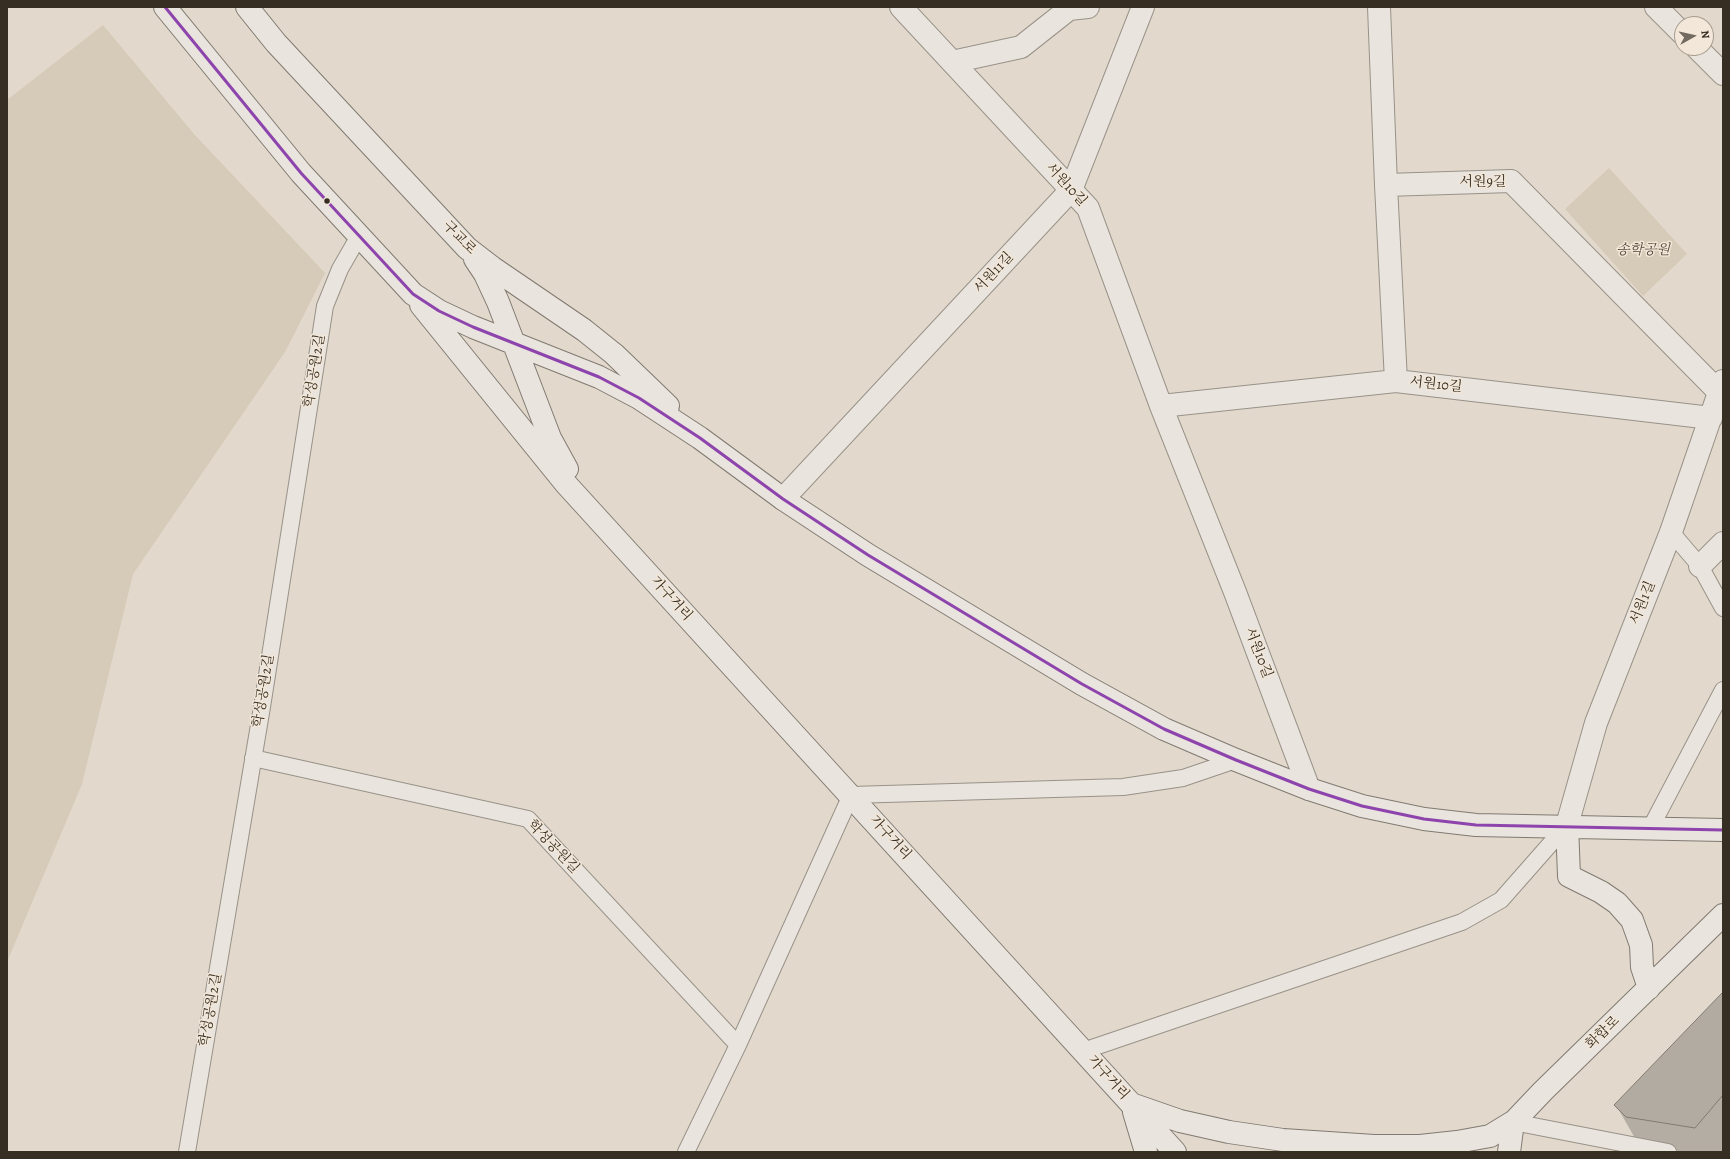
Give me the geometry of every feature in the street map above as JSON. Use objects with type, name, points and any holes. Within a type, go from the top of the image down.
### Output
[{"type":"main road","name":"구교로","points":[[165,7],[213,68],[301,173],[412,294],[439,311],[473,328],[599,377],[639,398],[700,438],[783,499],[868,555],[1082,684],[1164,729],[1236,760],[1309,788],[1362,806],[1424,819],[1476,824],[1651,827],[1723,830]]},
{"type":"main road","name":"구교로","points":[[247,7],[276,43],[467,248],[493,268],[584,330],[614,354],[700,438]]},
{"type":"main road","name":"서원10길","points":[[901,7],[1088,208],[1162,406],[1235,592],[1309,788]]},
{"type":"main road","points":[[952,62],[1021,46],[1069,10],[1088,7]]},
{"type":"main road","name":"서원11길","points":[[783,499],[1071,190],[1143,7]]},
{"type":"main road","points":[[1379,7],[1396,381]]},
{"type":"main road","points":[[1656,7],[1674,25]]},
{"type":"main road","points":[[1705,56],[1723,74]]},
{"type":"main road","name":"서원9길","points":[[1386,185],[1511,181],[1721,386]]},
{"type":"main road","points":[[467,248],[485,274],[514,343],[550,438],[573,479],[604,525]]},
{"type":"main road","points":[[412,294],[552,466],[604,525]]},
{"type":"main road","name":"서원10길","points":[[1162,406],[1396,381],[1711,418]]},
{"type":"main road","name":"서원1길","points":[[1648,988],[1642,967],[1641,945],[1632,920],[1616,903],[1601,892],[1569,876],[1567,825],[1596,722],[1671,532],[1721,386]]},
{"type":"main road","name":"가구거리","points":[[604,525],[1175,1152]]},
{"type":"main road","points":[[1700,566],[1723,543]]},
{"type":"main road","name":"화합로","points":[[1485,1152],[1513,1122],[1723,915]]},
{"type":"main road","points":[[1132,1105],[1180,1121],[1229,1132],[1283,1140],[1366,1145],[1420,1146],[1457,1142],[1490,1136],[1513,1122]]},
{"type":"main road","points":[[1132,1105],[1146,1152]]},
{"type":"main road","points":[[1509,1152],[1513,1122]]},
{"type":"lane","name":"학성공원2길","points":[[187,1152],[253,758],[325,306],[340,269],[359,236]]},
{"type":"lane","points":[[1671,532],[1700,566],[1723,608]]},
{"type":"lane","points":[[1651,827],[1723,690]]},
{"type":"lane","name":"학성공원길","points":[[253,758],[528,819],[738,1045]]},
{"type":"lane","points":[[686,1152],[738,1045],[850,795],[1123,787],[1183,778],[1236,760]]},
{"type":"lane","points":[[1083,1051],[1462,922],[1501,900],[1567,825]]},
{"type":"lane","points":[[1513,1122],[1668,1152]]},
{"type":"green space","points":[[103,25],[194,134],[325,273],[285,352],[133,574],[82,784],[7,962],[7,100]]},
{"type":"green space","name":"송학공원","points":[[1609,168],[1687,254],[1643,296],[1565,209]]},
{"type":"building","points":[[1723,992],[1723,1095],[1695,1128],[1626,1117],[1614,1105]]},
{"type":"transit line","points":[[165,7],[301,173],[413,294],[439,311],[473,327],[599,377],[639,398],[700,438],[783,499],[868,555],[1082,684],[1164,729],[1309,789],[1362,806],[1424,819],[1476,825],[1723,830]]}]
